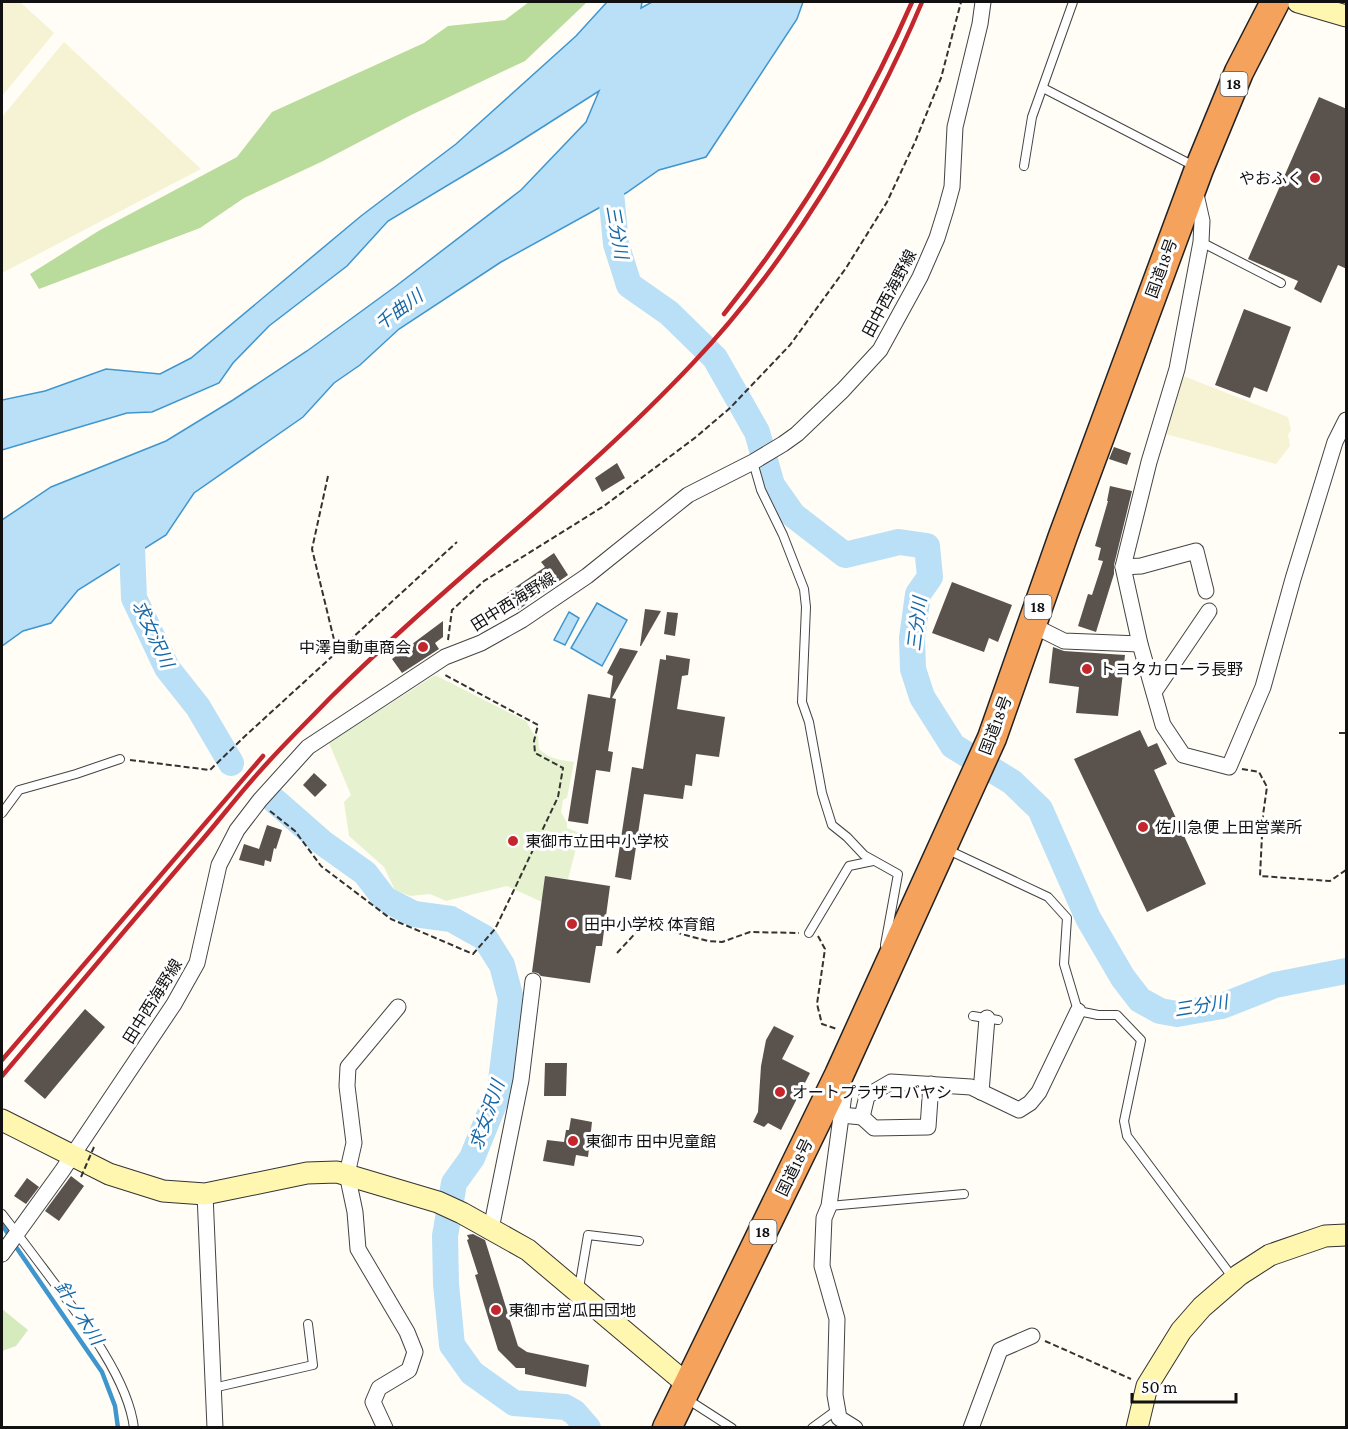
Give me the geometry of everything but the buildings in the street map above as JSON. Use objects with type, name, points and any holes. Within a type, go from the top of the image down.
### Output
[{"type":"highway","name":"国道18号","points":[[666,1428],[839,1075],[992,738],[1063,536],[1196,175],[1239,72],[1275,2]]},
{"type":"street","name":"田中西海野線","points":[[2,1254],[174,1004],[197,963],[219,865],[237,830],[308,747],[445,657],[481,644],[522,620],[587,576],[688,495],[753,462],[797,434],[880,350],[920,277],[937,238],[952,187],[955,127],[980,24],[983,2]]},
{"type":"street","points":[[1298,2],[1347,16]]},
{"type":"street","points":[[1196,175],[1202,221],[1201,242],[1177,369],[1149,462],[1123,567],[1140,644],[1163,725],[1183,755],[1229,767],[1263,687],[1335,442],[1347,420]]},
{"type":"street","points":[[1123,567],[1141,566],[1196,551],[1206,591]]},
{"type":"street","points":[[1154,693],[1209,611]]},
{"type":"street","points":[[1032,625],[1064,641],[1140,644]]},
{"type":"street","points":[[490,1229],[521,1080],[533,981]]},
{"type":"street","points":[[385,1428],[373,1402],[379,1388],[409,1371],[415,1352],[407,1332],[358,1249],[355,1212],[347,1174],[354,1143],[347,1086],[348,1067],[398,1006]]},
{"type":"street","points":[[862,1118],[867,1096],[891,1082],[971,1087],[1019,1110],[1030,1103],[1040,1092],[1078,1011]]},
{"type":"street","points":[[981,1092],[986,1018]]},
{"type":"street","points":[[839,1075],[845,1087],[829,1206],[824,1218],[822,1266],[837,1319],[835,1395],[839,1418],[855,1428]]},
{"type":"street","points":[[841,1115],[862,1118],[874,1128],[928,1127],[931,1084]]},
{"type":"street","points":[[2,1120],[109,1174],[163,1191],[205,1194],[307,1173],[337,1172],[438,1202],[528,1250],[686,1390]]},
{"type":"street","points":[[205,1194],[215,1428]]},
{"type":"street","points":[[1137,1428],[1147,1386],[1181,1331],[1202,1307],[1234,1279],[1270,1255],[1325,1236],[1347,1234]]},
{"type":"street","points":[[971,1428],[1000,1350],[1032,1336]]},
{"type":"lane","points":[[1024,166],[1032,117],[1073,2]]},
{"type":"lane","points":[[1043,88],[1196,175]]},
{"type":"lane","points":[[1201,242],[1281,283]]},
{"type":"lane","points":[[753,462],[761,490],[783,535],[804,589],[806,607],[802,702],[809,722],[822,794],[828,814],[832,825],[864,855],[898,874],[883,954],[886,972]]},
{"type":"lane","points":[[2,813],[19,790],[120,759]]},
{"type":"lane","points":[[942,847],[1048,897],[1067,918],[1064,964],[1078,1011],[1098,1015],[1117,1015],[1141,1040],[1124,1121],[1127,1136],[1234,1279]]},
{"type":"lane","points":[[809,933],[849,866],[873,861]]},
{"type":"lane","points":[[829,1206],[964,1194]]},
{"type":"lane","points":[[2,1214],[91,1332],[119,1383],[132,1415],[134,1428]]},
{"type":"lane","points":[[578,1293],[588,1235],[639,1241]]},
{"type":"lane","points":[[212,1388],[313,1365],[308,1324]]},
{"type":"lane","points":[[686,1390],[732,1428]]},
{"type":"lane","points":[[812,1428],[838,1409]]},
{"type":"path","points":[[445,657],[452,610],[484,581],[604,506],[696,437],[730,408],[790,345],[846,268],[887,202],[915,142],[940,78],[961,2]]},
{"type":"path","points":[[328,476],[312,549],[337,652]]},
{"type":"path","points":[[120,759],[210,770],[458,543]]},
{"type":"path","points":[[259,802],[295,831],[321,866],[391,919],[473,954],[495,929],[558,797],[563,768],[535,753],[534,741],[538,725],[431,666]]},
{"type":"path","points":[[1339,733],[1347,733]]},
{"type":"path","points":[[1229,767],[1259,772],[1267,787],[1260,876],[1330,881],[1347,870]]},
{"type":"path","points":[[617,953],[644,924],[708,941],[722,942],[750,932],[818,934],[825,950],[818,1004],[822,1024],[856,1036]]},
{"type":"path","points":[[81,1177],[94,1147]]},
{"type":"path","points":[[1032,1336],[1147,1386]]},
{"type":"shaded area","points":[[2,2],[20,2],[54,33],[2,96]]},
{"type":"shaded area","points":[[64,42],[201,169],[2,273],[2,117]]},
{"type":"shaded area","points":[[1181,375],[1288,417],[1291,430],[1288,435],[1290,446],[1276,464],[1162,433]]},
{"type":"green space","points":[[529,2],[587,2],[525,61],[244,198],[200,228],[39,289],[30,274],[100,230],[237,157],[272,112],[424,43],[448,26],[505,20]]},
{"type":"green space","points":[[435,675],[526,721],[533,733],[538,736],[539,749],[555,758],[574,762],[567,798],[563,800],[561,812],[567,828],[580,833],[568,879],[545,876],[542,902],[507,886],[446,901],[430,894],[410,896],[395,890],[384,867],[349,836],[344,802],[351,795],[329,743]]},
{"type":"green space","points":[[2,1309],[28,1330],[16,1346],[2,1351]]},
{"type":"water","name":"千曲川","points":[[607,2],[642,2],[641,8],[652,2],[803,2],[797,19],[706,157],[659,170],[626,193],[501,262],[399,329],[360,365],[334,383],[303,417],[194,493],[166,535],[78,590],[51,623],[23,631],[2,646],[2,520],[51,487],[166,441],[307,351],[521,190],[586,122],[599,91],[388,221],[347,266],[269,326],[233,363],[219,383],[152,412],[127,413],[2,450],[2,400],[45,391],[106,369],[160,374],[191,358],[361,216],[456,144],[576,36]]},
{"type":"water","points":[[597,603],[627,620],[602,666],[571,648]]},
{"type":"water","points":[[569,612],[579,618],[565,645],[554,640]]},
{"type":"waterway","name":"三分川","points":[[609,172],[616,244],[629,285],[669,313],[715,358],[757,432],[772,485],[793,515],[845,555],[899,542],[927,546],[930,577],[918,594],[912,638],[913,669],[922,697],[953,746],[1012,782],[1040,809],[1088,918],[1123,978],[1140,1000],[1160,1011],[1177,1014],[1222,1006],[1275,985],[1346,971]]},
{"type":"waterway","name":"求女沢川","points":[[131,522],[134,598],[167,668],[198,707],[231,763]]},
{"type":"waterway","name":"求女沢川","points":[[275,801],[323,843],[365,873],[385,899],[414,914],[451,919],[485,938],[502,965],[511,999],[500,1089],[472,1158],[454,1183],[445,1236],[446,1284],[452,1345],[472,1373],[514,1403],[565,1407],[574,1412],[588,1428]]},
{"type":"waterway","name":"針ノ木川","points":[[2,1220],[10,1237]]},
{"type":"waterway","name":"針ノ木川","points":[[14,1244],[102,1372],[115,1406],[118,1428]]},
{"type":"railway","points":[[724,314],[779,241],[828,164],[873,85],[912,2]]},
{"type":"railway","points":[[2,1076],[244,789],[286,743],[375,655],[605,450],[693,363],[728,324],[793,238],[823,192],[877,98],[922,2]]},
{"type":"railway","points":[[2,1060],[263,756]]},
{"type":"place","name":"やおふく","points":[[1315,178]]},
{"type":"place","name":"中澤自動車商会","points":[[423,647]]},
{"type":"place","name":"トヨタカローラ長野","points":[[1087,669]]},
{"type":"place","name":"佐川急便 上田営業所","points":[[1143,827]]},
{"type":"place","name":"東御市立田中小学校","points":[[513,841]]},
{"type":"place","name":"田中小学校 体育館","points":[[572,924]]},
{"type":"place","name":"オートプラザコバヤシ","points":[[780,1092]]},
{"type":"place","name":"東御市 田中児童館","points":[[573,1141]]},
{"type":"place","name":"東御市営瓜田団地","points":[[496,1310]]}]
